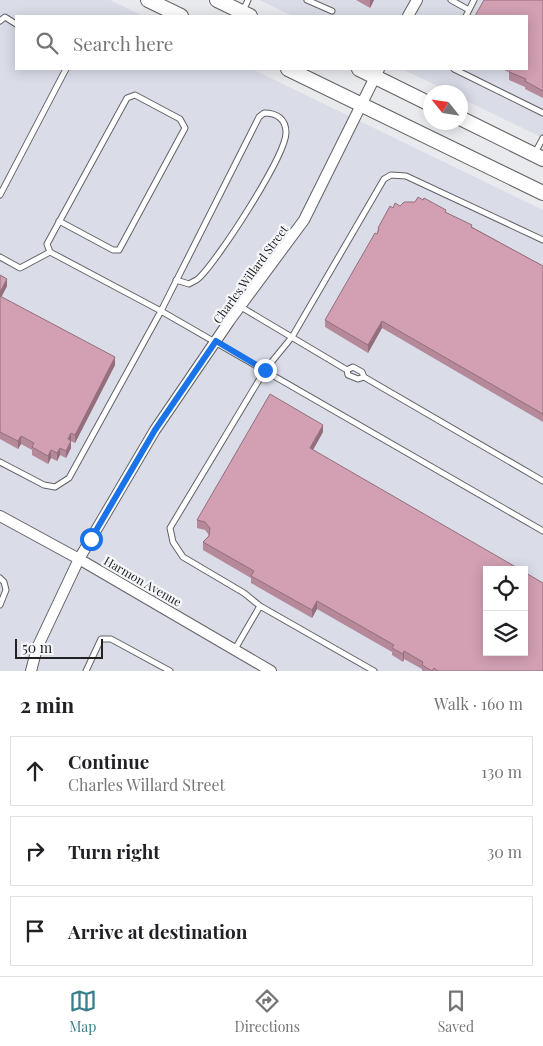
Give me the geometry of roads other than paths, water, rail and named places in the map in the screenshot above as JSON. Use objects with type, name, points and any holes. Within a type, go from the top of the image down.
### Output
[{"type":"main road","points":[[148,0],[179,15]]},
{"type":"main road","points":[[217,0],[247,9]]},
{"type":"main road","points":[[290,70],[543,193]]},
{"type":"main road","points":[[377,72],[423,100]]},
{"type":"main road","points":[[468,122],[539,157]]},
{"type":"street","points":[[409,15],[417,0]]},
{"type":"street","name":"Charles Willard Street","points":[[31,671],[37,648],[79,559],[155,430],[216,341],[304,220],[377,72]]},
{"type":"street","name":"Harmon Avenue","points":[[0,516],[79,559],[271,671]]},
{"type":"lane","points":[[307,0],[332,11]]},
{"type":"lane","points":[[451,0],[469,10]]},
{"type":"lane","points":[[466,15],[474,0]]},
{"type":"lane","points":[[0,21],[4,17],[15,23]]},
{"type":"lane","points":[[0,195],[65,70]]},
{"type":"lane","points":[[456,70],[543,113]]},
{"type":"lane","points":[[59,221],[112,250],[119,250],[185,128],[180,119],[135,95],[127,98],[59,221],[47,244],[50,252],[216,341],[543,531]]},
{"type":"lane","points":[[0,462],[44,485],[55,487],[69,478],[161,310],[176,280],[260,117],[264,113],[278,116],[284,121],[286,134],[276,161],[219,254],[198,280],[189,284],[176,280]]},
{"type":"lane","points":[[539,157],[543,138]]},
{"type":"lane","points":[[374,671],[260,606],[244,593],[183,557],[173,542],[170,528],[265,370],[292,337],[384,179],[391,175],[406,176],[543,240]]},
{"type":"lane","points":[[0,257],[20,268],[50,252]]},
{"type":"lane","points":[[241,307],[347,370],[348,375],[358,379],[364,377]]},
{"type":"lane","points":[[347,370],[353,367],[362,372],[364,377],[543,481]]},
{"type":"lane","points":[[0,578],[4,582],[6,590],[0,605]]},
{"type":"lane","points":[[235,650],[260,606]]},
{"type":"lane","points":[[86,671],[101,639],[111,639],[170,671]]}]
